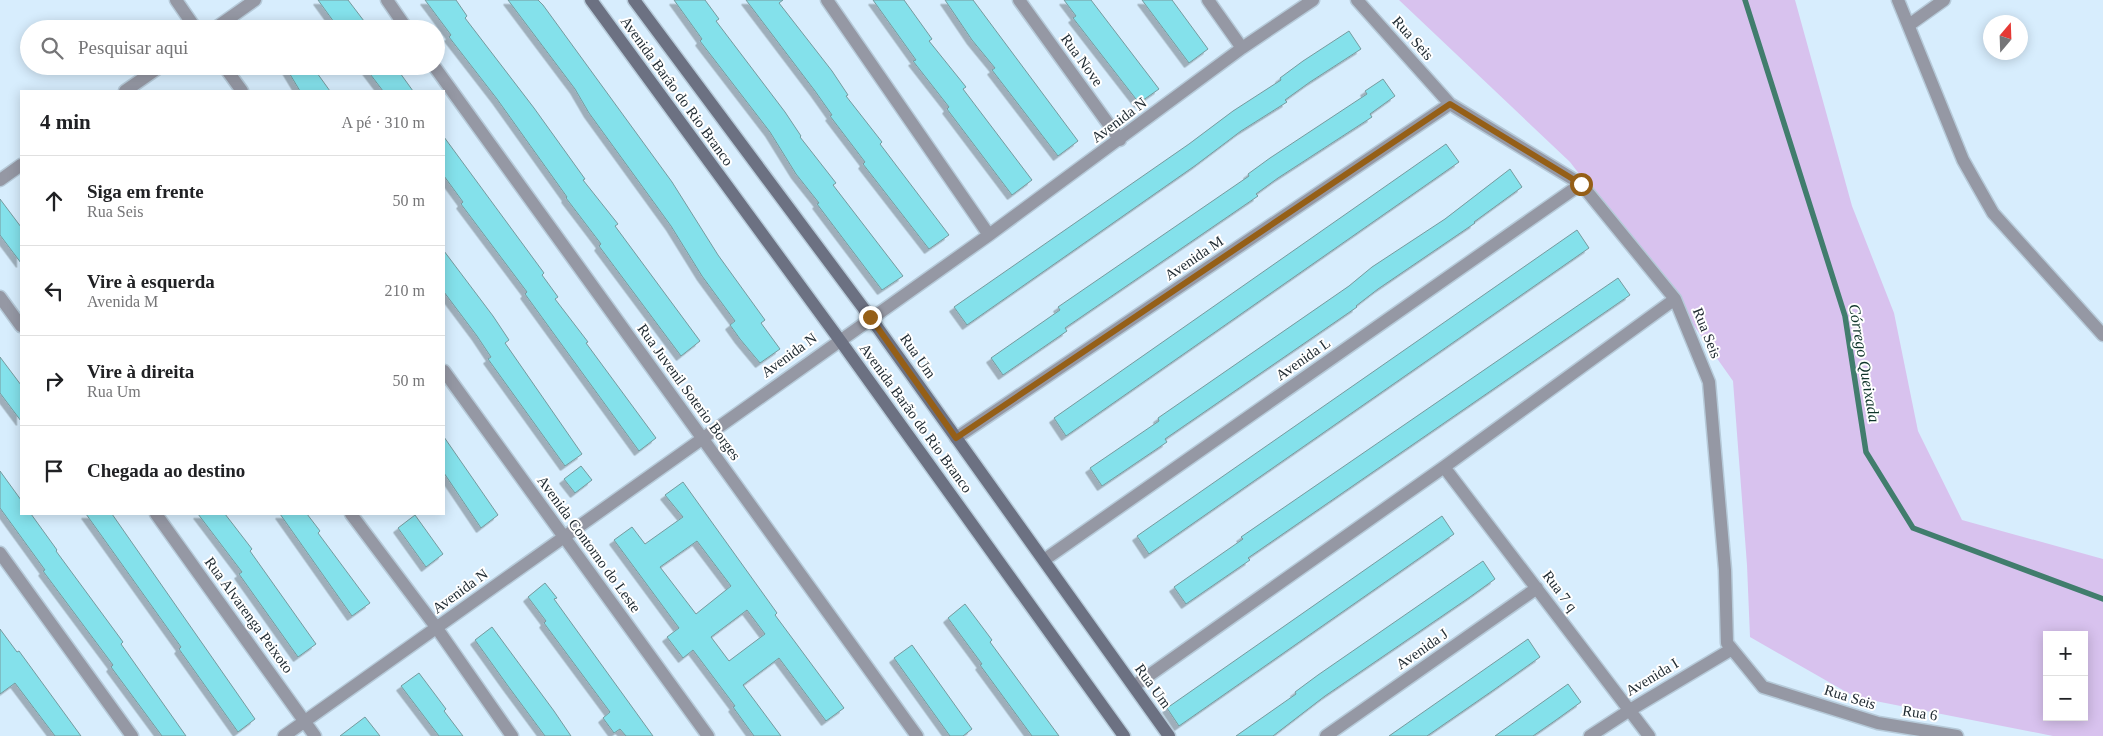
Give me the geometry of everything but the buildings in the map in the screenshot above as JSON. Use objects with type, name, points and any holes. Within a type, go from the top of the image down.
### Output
[{"type":"street","points":[[176,0],[190,20]]},
{"type":"street","points":[[227,20],[255,0]]},
{"type":"street","points":[[387,0],[401,20]]},
{"type":"street","name":"Avenida Barão do Rio Branco","points":[[591,0],[1124,736]]},
{"type":"street","name":"Rua Um","points":[[634,0],[870,317],[1170,736]]},
{"type":"street","points":[[826,0],[988,235]]},
{"type":"street","name":"Rua Nove","points":[[1019,0],[1120,140]]},
{"type":"street","points":[[1208,0],[1242,48]]},
{"type":"street","name":"Avenida N","points":[[284,736],[870,317],[988,235],[1120,140],[1242,48],[1313,0]]},
{"type":"street","name":"Rua Seis","points":[[1357,0],[1450,104],[1581,184],[1675,298],[1710,382],[1725,570],[1727,644],[1763,687],[1878,723]]},
{"type":"street","points":[[1898,0],[1963,160],[1993,214],[2103,335]]},
{"type":"street","points":[[1909,25],[1944,0]]},
{"type":"street","points":[[126,90],[148,75]]},
{"type":"street","points":[[230,75],[241,90]]},
{"type":"street","name":"Rua Juvenil Soterio Borges","points":[[440,75],[917,736]]},
{"type":"street","name":"Avenida M","points":[[956,438],[1450,104]]},
{"type":"street","points":[[0,180],[20,166]]},
{"type":"street","name":"Avenida L","points":[[1044,560],[1581,184]]},
{"type":"street","points":[[0,296],[20,325]]},
{"type":"street","points":[[1134,686],[1444,467],[1675,298]]},
{"type":"street","name":"Avenida Contorno do Leste","points":[[445,371],[708,736]]},
{"type":"street","name":"Rua 7 q","points":[[1444,467],[1649,736]]},
{"type":"street","name":"Rua Alvarenga Peixoto","points":[[157,515],[315,736]]},
{"type":"street","points":[[352,515],[436,628],[512,736]]},
{"type":"street","points":[[0,553],[132,736]]},
{"type":"street","name":"Avenida J","points":[[1326,736],[1537,588]]},
{"type":"street","name":"Avenida I","points":[[1590,736],[1732,649]]},
{"type":"street","points":[[1878,723],[1894,736]]},
{"type":"street","name":"Rua 6","points":[[1878,723],[1957,736]]},
{"type":"shaded area","points":[[1399,0],[1795,0],[1852,206],[1894,313],[1918,431],[1962,520],[2103,559],[2103,736],[2053,736],[1855,697],[1750,637],[1747,565],[1733,381],[1675,299],[1570,162]]},
{"type":"waterway","name":"Córrego Queixada","points":[[1745,0],[1845,316],[1866,452],[1913,528],[2103,599]]},
{"type":"route","points":[[870,317],[956,438],[1450,104],[1581,184]]}]
